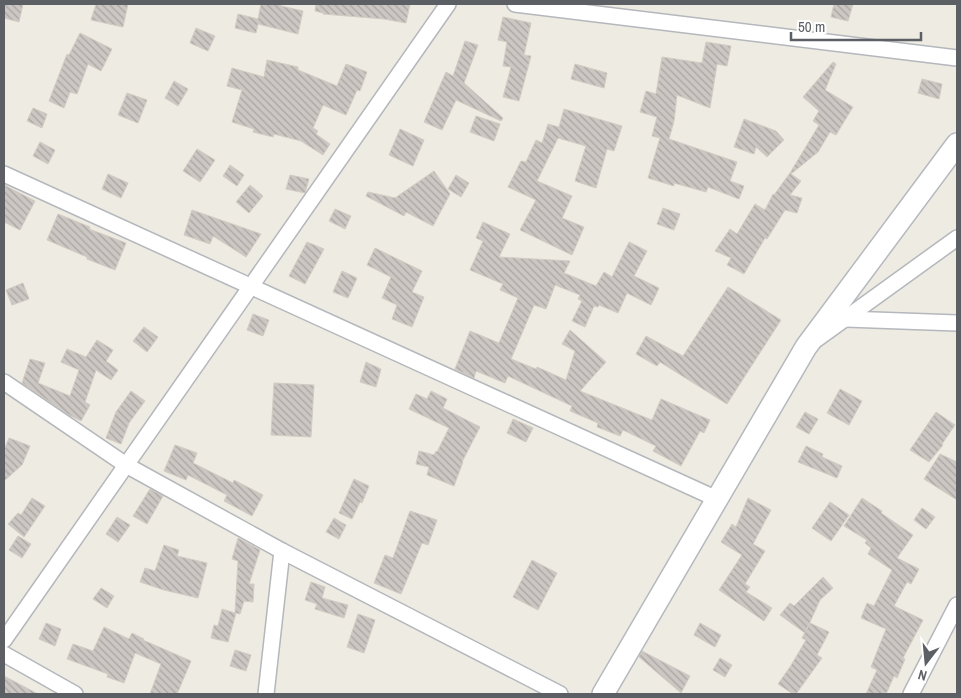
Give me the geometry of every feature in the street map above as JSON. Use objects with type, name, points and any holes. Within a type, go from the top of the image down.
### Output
[{"type":"main road","points":[[603,694],[806,347],[957,144]]},
{"type":"street","points":[[4,640],[448,4]]},
{"type":"street","points":[[515,4],[957,58]]},
{"type":"street","points":[[4,174],[717,499]]},
{"type":"street","points":[[806,347],[957,238]]},
{"type":"street","points":[[846,319],[957,323]]},
{"type":"street","points":[[4,382],[126,465],[282,551],[560,694]]},
{"type":"street","points":[[266,694],[282,551]]},
{"type":"street","points":[[911,694],[957,605]]},
{"type":"street","points":[[4,654],[74,694]]},
{"type":"building","points":[[5,4],[23,4],[19,22],[4,18]]},
{"type":"building","points":[[96,4],[128,4],[123,27],[91,20]]},
{"type":"building","points":[[261,4],[281,4],[281,6],[303,11],[298,34],[258,24],[256,33],[235,28],[238,14],[258,19]]},
{"type":"building","points":[[316,4],[410,4],[406,23],[384,19],[323,14],[315,11]]},
{"type":"building","points":[[834,4],[853,4],[848,21],[831,17]]},
{"type":"building","points":[[503,17],[531,23],[524,55],[531,56],[519,101],[503,97],[511,67],[503,66],[507,42],[498,40]]},
{"type":"building","points":[[196,28],[215,36],[208,51],[190,43]]},
{"type":"building","points":[[80,33],[112,49],[101,71],[88,64],[77,94],[70,92],[64,108],[49,101],[67,54],[69,55]]},
{"type":"building","points":[[465,41],[478,45],[464,83],[503,118],[501,121],[456,100],[442,130],[424,122],[446,72],[453,76]]},
{"type":"building","points":[[706,42],[731,46],[727,66],[717,64],[710,108],[677,95],[674,121],[669,139],[737,162],[730,181],[744,186],[739,199],[708,187],[706,192],[674,183],[674,186],[648,178],[660,138],[652,136],[657,117],[640,112],[646,91],[656,94],[662,57],[702,63]]},
{"type":"building","points":[[267,60],[298,67],[298,70],[337,86],[346,64],[367,72],[360,91],[357,90],[346,115],[323,105],[313,128],[318,131],[316,134],[330,144],[323,155],[301,141],[274,134],[273,137],[253,132],[254,129],[232,122],[242,90],[227,86],[232,68],[264,77]]},
{"type":"building","points":[[833,62],[836,64],[825,90],[853,107],[836,135],[830,132],[818,152],[791,174],[801,181],[790,195],[802,198],[797,213],[785,210],[767,239],[765,238],[744,274],[727,265],[731,258],[715,251],[730,229],[737,234],[755,204],[765,210],[773,194],[790,173],[819,125],[813,121],[819,111],[803,97]]},
{"type":"building","points":[[575,64],[607,73],[604,88],[571,79]]},
{"type":"building","points":[[922,79],[942,84],[939,99],[918,93]]},
{"type":"building","points":[[174,81],[188,89],[178,106],[165,98]]},
{"type":"building","points":[[127,93],[147,100],[138,123],[118,115]]},
{"type":"building","points":[[33,108],[47,114],[42,128],[27,121]]},
{"type":"building","points":[[564,109],[622,126],[614,151],[607,149],[596,188],[575,181],[586,146],[558,138],[537,181],[572,196],[562,218],[584,227],[572,255],[520,230],[536,200],[508,187],[521,161],[526,162],[536,140],[542,143],[548,124],[559,127]]},
{"type":"building","points":[[476,116],[500,124],[494,141],[470,132]]},
{"type":"building","points":[[744,119],[776,131],[784,140],[767,157],[756,147],[754,154],[734,147]]},
{"type":"building","points":[[400,129],[424,140],[413,166],[389,155]]},
{"type":"building","points":[[40,142],[55,150],[48,164],[33,156]]},
{"type":"building","points":[[197,149],[215,160],[200,182],[183,171]]},
{"type":"building","points":[[230,165],[244,175],[237,186],[223,176]]},
{"type":"building","points":[[434,171],[450,194],[433,226],[406,212],[404,216],[366,196],[368,192],[395,198]]},
{"type":"building","points":[[108,174],[128,183],[121,198],[102,189]]},
{"type":"building","points":[[290,175],[309,179],[305,193],[286,189]]},
{"type":"building","points":[[456,175],[469,183],[461,197],[448,189]]},
{"type":"building","points":[[4,185],[35,201],[20,230],[4,222]]},
{"type":"building","points":[[250,185],[263,196],[249,213],[236,202]]},
{"type":"building","points":[[663,208],[680,214],[674,230],[657,224]]},
{"type":"building","points":[[335,209],[351,216],[345,229],[329,221]]},
{"type":"building","points":[[192,210],[261,234],[246,257],[213,236],[210,244],[184,235]]},
{"type":"building","points":[[58,214],[90,227],[89,229],[126,243],[115,270],[47,240]]},
{"type":"building","points":[[483,222],[510,234],[499,257],[570,261],[564,273],[596,286],[604,272],[612,277],[629,242],[647,251],[634,276],[659,288],[651,305],[627,293],[618,313],[599,305],[598,307],[594,306],[585,327],[572,321],[582,301],[578,299],[580,295],[555,285],[546,309],[534,305],[511,359],[536,369],[537,367],[566,380],[575,351],[562,344],[570,330],[606,362],[580,391],[652,420],[661,399],[710,420],[704,433],[700,431],[681,466],[653,451],[656,446],[623,430],[620,436],[597,427],[598,423],[570,411],[572,406],[508,376],[505,383],[476,371],[474,378],[455,369],[470,331],[499,343],[518,298],[500,290],[503,284],[470,270],[483,241],[476,238]]},
{"type":"building","points":[[307,242],[324,249],[305,284],[289,276]]},
{"type":"building","points":[[375,248],[422,271],[412,292],[424,297],[412,327],[392,319],[397,305],[382,298],[391,277],[367,265]]},
{"type":"building","points":[[342,271],[357,278],[348,298],[333,292]]},
{"type":"building","points":[[23,283],[29,299],[12,305],[6,290]]},
{"type":"building","points":[[728,287],[781,320],[727,404],[660,362],[657,366],[636,354],[646,336],[683,356]]},
{"type":"building","points":[[253,314],[269,320],[263,336],[247,330]]},
{"type":"building","points":[[144,327],[158,337],[147,352],[133,341]]},
{"type":"building","points":[[97,340],[113,350],[106,361],[118,370],[111,380],[96,370],[85,402],[90,405],[81,421],[22,383],[30,359],[45,363],[38,383],[70,396],[79,370],[61,362],[67,349],[86,357]]},
{"type":"building","points":[[366,362],[381,369],[376,387],[360,382]]},
{"type":"building","points":[[274,383],[314,385],[311,437],[271,435]]},
{"type":"building","points":[[840,389],[862,401],[849,425],[827,413]]},
{"type":"building","points":[[131,391],[145,401],[129,423],[121,444],[106,438],[116,412]]},
{"type":"building","points":[[431,391],[447,399],[443,408],[480,427],[462,462],[454,486],[427,475],[429,467],[416,464],[419,451],[434,455],[437,452],[449,428],[409,409],[416,394],[427,399]]},
{"type":"building","points":[[805,412],[818,419],[809,434],[796,427]]},
{"type":"building","points":[[936,412],[955,425],[943,445],[929,462],[910,450]]},
{"type":"building","points":[[513,419],[533,428],[526,442],[507,433]]},
{"type":"building","points":[[9,438],[30,446],[22,465],[4,481],[4,450]]},
{"type":"building","points":[[175,445],[197,453],[193,463],[233,483],[234,480],[263,495],[252,516],[224,501],[227,495],[188,475],[186,480],[164,471]]},
{"type":"building","points":[[806,446],[823,454],[822,457],[842,466],[837,478],[798,462]]},
{"type":"building","points":[[940,454],[957,462],[957,500],[924,479]]},
{"type":"building","points":[[354,479],[369,486],[362,503],[360,502],[352,519],[339,513]]},
{"type":"building","points":[[150,489],[163,496],[147,524],[133,516]]},
{"type":"building","points":[[32,498],[45,506],[24,537],[8,524],[18,513],[21,515]]},
{"type":"building","points":[[748,498],[771,510],[753,544],[765,551],[745,584],[750,587],[746,592],[772,608],[764,621],[719,590],[742,555],[721,542],[732,524],[736,527]]},
{"type":"building","points":[[862,498],[913,535],[897,558],[919,569],[911,584],[907,582],[894,606],[923,620],[903,658],[905,659],[897,678],[894,676],[886,694],[866,694],[877,670],[871,667],[886,629],[861,618],[867,603],[874,606],[892,570],[868,554],[871,548],[865,543],[867,540],[844,526]]},
{"type":"building","points":[[830,502],[849,515],[831,541],[812,528]]},
{"type":"building","points":[[922,508],[935,517],[926,529],[914,520]]},
{"type":"building","points":[[410,511],[437,520],[428,545],[422,543],[401,594],[374,583],[385,555],[393,558]]},
{"type":"building","points":[[117,517],[130,525],[118,542],[106,534]]},
{"type":"building","points":[[334,518],[346,525],[339,539],[326,532]]},
{"type":"building","points":[[18,536],[31,544],[22,558],[9,550]]},
{"type":"building","points":[[238,538],[260,550],[249,584],[254,584],[253,602],[244,601],[240,614],[236,613],[228,642],[211,638],[214,625],[218,626],[222,609],[235,613],[238,561],[232,559]]},
{"type":"building","points":[[164,545],[179,550],[177,556],[207,563],[198,598],[140,582],[145,568],[155,571]]},
{"type":"building","points":[[532,560],[557,573],[538,610],[513,597]]},
{"type":"building","points":[[823,577],[833,588],[820,600],[805,633],[780,615],[790,603],[794,606]]},
{"type":"building","points":[[311,582],[325,587],[322,598],[348,605],[344,618],[315,609],[317,604],[305,600]]},
{"type":"building","points":[[101,588],[114,596],[107,608],[93,599]]},
{"type":"building","points":[[358,614],[375,620],[364,653],[347,647]]},
{"type":"building","points":[[46,623],[61,629],[55,646],[39,639]]},
{"type":"building","points":[[700,623],[721,635],[715,647],[694,635]]},
{"type":"building","points":[[810,623],[829,632],[817,655],[822,658],[796,694],[793,694],[778,684],[806,640],[802,638]]},
{"type":"building","points":[[104,627],[129,639],[132,633],[143,640],[191,661],[177,694],[150,694],[161,664],[135,653],[124,683],[107,677],[108,674],[67,659],[73,644],[93,651]]},
{"type":"building","points":[[235,650],[251,655],[246,671],[230,666]]},
{"type":"building","points":[[642,651],[690,676],[681,693],[639,657]]},
{"type":"building","points":[[720,658],[732,665],[725,677],[713,670]]},
{"type":"building","points":[[4,676],[38,694],[4,694]]}]
